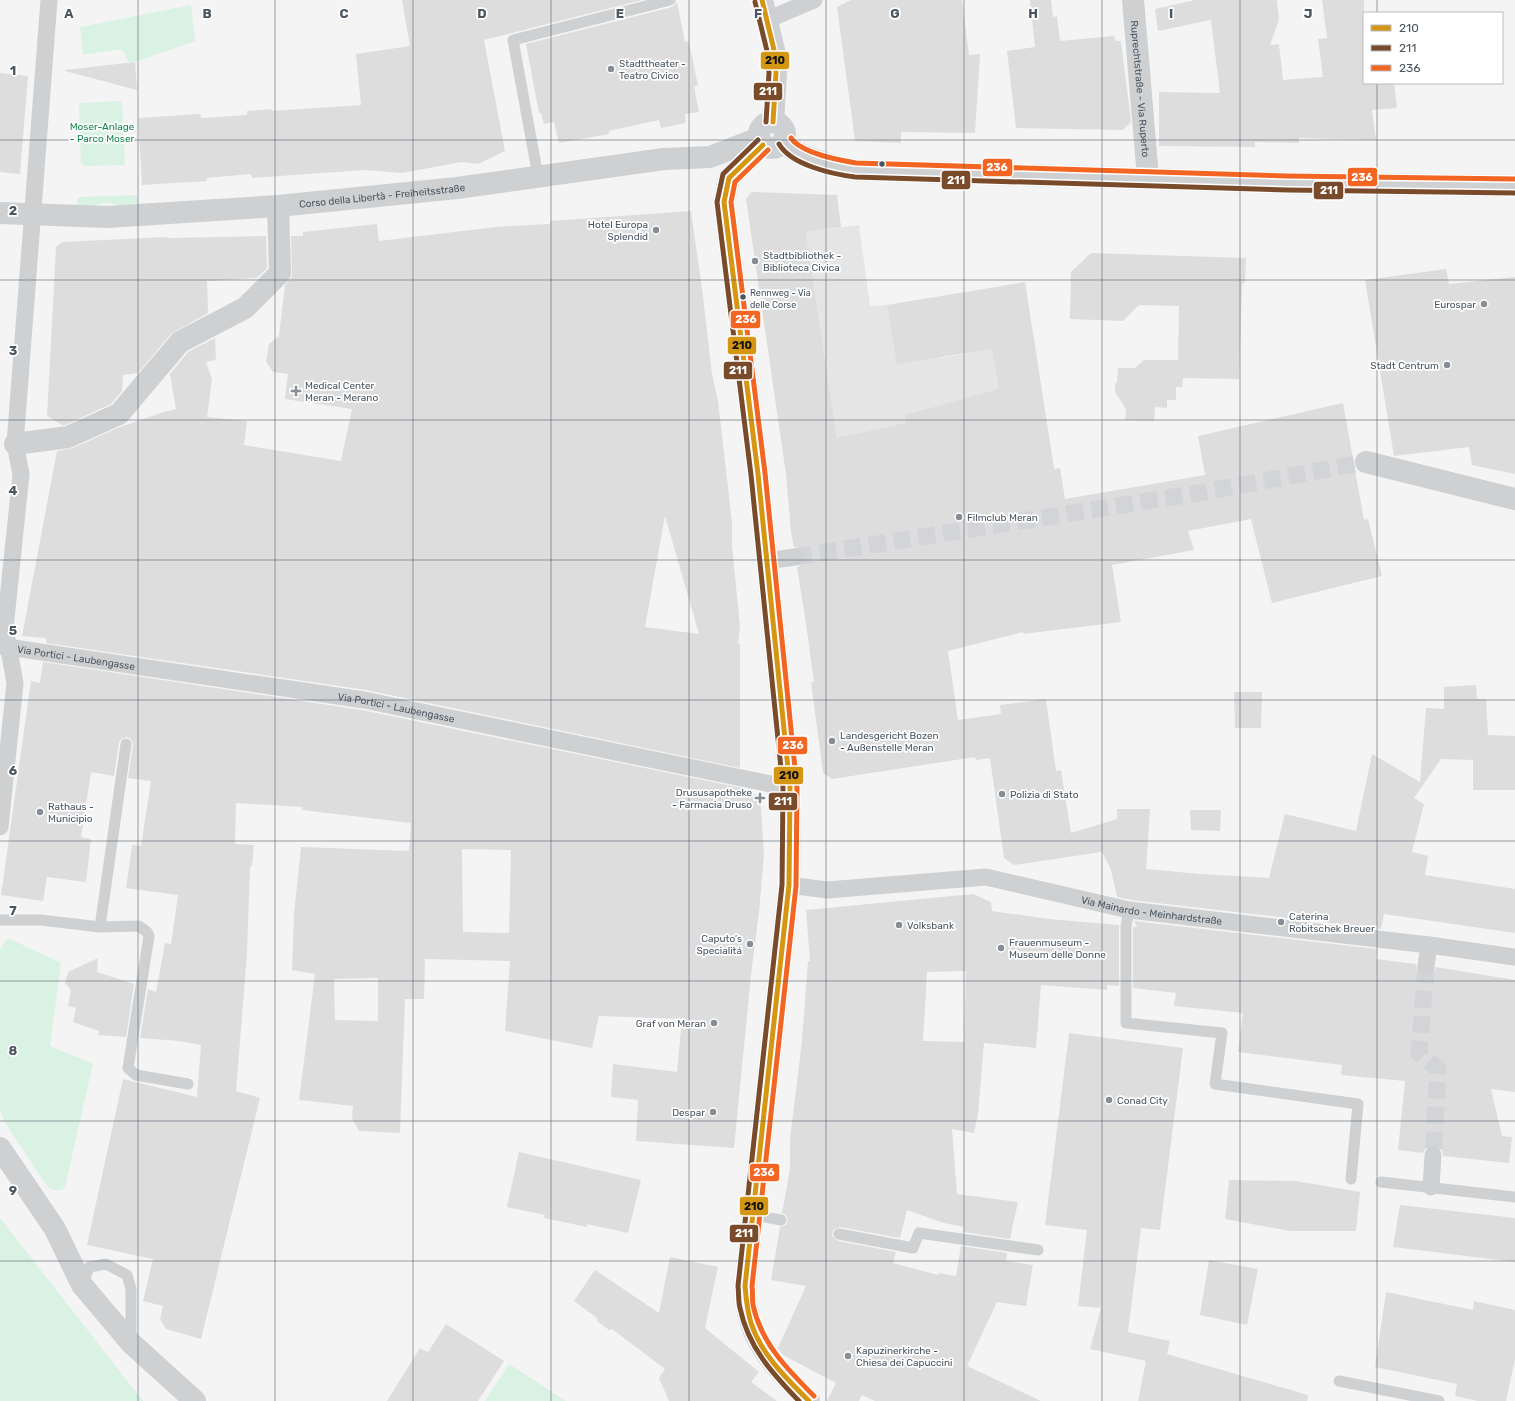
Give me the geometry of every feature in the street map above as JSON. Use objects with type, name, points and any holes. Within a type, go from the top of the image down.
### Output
[{"type":"main road","points":[[765,10],[774,50],[776,72],[765,135]]},
{"type":"main road","points":[[784,140],[786,136],[784,128],[781,125],[765,135],[729,178],[724,202],[758,474],[790,788],[789,885],[754,1215],[745,1286],[747,1308],[752,1328],[762,1347],[773,1364],[810,1401]]},
{"type":"street","points":[[0,828],[15,683],[4,647],[21,474],[15,444],[49,0]]},
{"type":"street","points":[[765,10],[814,0]]},
{"type":"street","name":"Ruprechtstraße - Via Ruperto","points":[[1133,0],[1148,178]]},
{"type":"street","name":"Corso della Libertà - Freiheitsstraße","points":[[0,213],[107,217],[278,206],[457,188],[664,159],[710,157],[765,135]]},
{"type":"street","points":[[784,140],[791,149],[816,160],[844,169],[855,170],[1288,183],[1515,186]]},
{"type":"street","points":[[15,444],[68,437],[119,414],[180,342],[245,308],[280,273],[278,206]]},
{"type":"street","points":[[1366,462],[1515,499]]},
{"type":"street","points":[[766,561],[795,556]]},
{"type":"street","name":"Via Portici - Laubengasse","points":[[4,647],[364,700],[790,788]]},
{"type":"street","name":"Via Mainardo - Meinhardstraße","points":[[789,885],[827,890],[986,877],[1128,910],[1428,945],[1515,957]]},
{"type":"street","points":[[1426,966],[1428,945]]},
{"type":"street","points":[[0,1148],[55,1228],[82,1285],[131,1342],[195,1401]]},
{"type":"street","points":[[1431,1187],[1433,1155]]},
{"type":"lane","points":[[538,176],[513,40],[670,0]]},
{"type":"lane","points":[[100,927],[126,744]]},
{"type":"lane","points":[[1128,910],[1126,926],[1126,1023],[1222,1033],[1215,1084],[1358,1104],[1351,1179]]},
{"type":"lane","points":[[0,920],[41,920],[100,927],[139,926],[147,932],[149,936],[128,1068],[136,1075],[188,1084]]},
{"type":"lane","points":[[1381,1182],[1515,1197]]},
{"type":"lane","points":[[754,1215],[781,1220]]},
{"type":"lane","points":[[839,1234],[913,1248],[919,1232],[1038,1250]]},
{"type":"lane","points":[[82,1285],[89,1267],[106,1264],[127,1275],[131,1289],[131,1342]]},
{"type":"lane","points":[[1339,1381],[1439,1401]]},
{"type":"shaded area","points":[[859,225],[870,306],[887,305],[939,358],[965,354],[965,344],[1033,332],[1054,469],[839,475],[837,438],[806,232]]},
{"type":"green space","points":[[191,5],[195,41],[135,62],[128,62],[122,49],[83,55],[80,27]]},
{"type":"green space","name":"Moser-Anlage - Parco Moser","points":[[122,101],[124,165],[84,166],[81,163],[79,103]]},
{"type":"green space","points":[[135,195],[138,198],[138,203],[135,206],[119,206],[111,203],[103,203],[90,208],[78,205],[77,199],[80,197]]},
{"type":"green space","points":[[8,938],[61,963],[50,1046],[93,1064],[66,1182],[62,1190],[54,1190],[47,1186],[6,1124],[0,1111],[0,949]]},
{"type":"green space","points":[[0,1218],[143,1401],[0,1401]]},
{"type":"green space","points":[[509,1364],[566,1401],[485,1401]]},
{"type":"building","points":[[402,0],[642,0],[484,40],[505,151],[478,164],[461,162],[402,173],[366,170],[252,178],[251,174],[206,178],[207,181],[142,185],[138,118],[200,114],[201,118],[247,115],[247,111],[272,109],[272,111],[361,105],[356,54],[410,46]]},
{"type":"building","points":[[851,0],[962,0],[969,55],[980,54],[975,133],[901,132],[901,143],[855,141],[837,7]]},
{"type":"building","points":[[1030,0],[1051,0],[1053,17],[1057,16],[1060,41],[1114,36],[1116,41],[1121,41],[1131,122],[1123,130],[1016,128],[1007,51],[1035,47]]},
{"type":"building","points":[[1195,0],[1277,0],[1279,19],[1270,45],[1279,44],[1283,80],[1323,77],[1318,39],[1327,38],[1322,0],[1364,0],[1363,84],[1394,84],[1397,108],[1372,110],[1376,140],[1299,138],[1299,143],[1255,142],[1255,147],[1159,146],[1159,92],[1220,93],[1211,20],[1158,31],[1155,9]]},
{"type":"building","name":"Stadttheater - Teatro Civico","points":[[677,2],[685,42],[689,41],[698,86],[694,86],[699,112],[685,114],[686,123],[661,128],[659,120],[609,131],[609,134],[559,143],[554,122],[544,124],[541,113],[539,113],[526,44],[672,7]]},
{"type":"building","points":[[135,62],[137,90],[65,71],[65,70]]},
{"type":"building","points":[[0,73],[28,76],[20,174],[0,172]]},
{"type":"building","points":[[752,192],[837,195],[841,227],[806,232],[837,438],[906,423],[905,415],[999,389],[992,349],[897,364],[887,305],[1025,282],[1054,469],[1060,468],[1065,499],[1205,475],[1198,436],[1343,403],[1364,520],[1368,519],[1382,576],[1272,603],[1251,519],[1188,531],[1194,550],[1112,565],[1121,622],[1023,634],[1023,632],[948,651],[958,720],[1001,714],[1000,705],[1046,699],[1056,771],[1061,770],[1071,833],[1117,819],[1117,809],[1150,809],[1146,869],[1269,878],[1285,814],[1356,831],[1372,754],[1420,782],[1426,708],[1444,709],[1444,687],[1476,685],[1477,699],[1486,699],[1488,735],[1515,736],[1515,790],[1473,790],[1473,760],[1441,759],[1414,798],[1424,804],[1412,852],[1428,856],[1425,875],[1515,889],[1515,933],[1384,914],[1381,929],[1131,900],[1117,897],[1111,870],[1102,852],[1014,865],[1004,858],[990,758],[976,760],[975,757],[832,779],[823,773],[811,682],[814,682],[797,567],[804,561],[805,556],[803,551],[794,547],[791,532],[786,474],[746,199]]},
{"type":"building","points":[[691,211],[712,374],[718,401],[732,522],[732,545],[740,627],[738,644],[740,644],[740,768],[366,690],[46,643],[46,638],[22,636],[57,451],[73,448],[120,427],[176,409],[170,374],[188,352],[215,338],[216,360],[206,362],[212,379],[207,417],[247,421],[244,445],[341,461],[352,409],[285,399],[288,374],[273,372],[266,362],[269,344],[279,336],[285,285],[292,277],[291,236],[303,236],[303,232],[377,224],[379,241],[496,227],[550,224],[550,221]],"holes":[[[665,516],[699,634],[645,627]]]},
{"type":"building","points":[[266,236],[267,268],[257,278],[207,281],[208,313],[171,334],[138,373],[123,375],[122,391],[111,404],[65,425],[62,425],[47,416],[56,247],[62,242],[167,237]]},
{"type":"building","points":[[1091,253],[1246,258],[1245,282],[1242,284],[1239,379],[1183,378],[1182,387],[1176,387],[1176,400],[1167,400],[1167,408],[1155,407],[1154,421],[1125,420],[1126,409],[1115,392],[1118,368],[1135,368],[1144,360],[1178,360],[1179,306],[1139,305],[1123,321],[1070,319],[1071,272]]},
{"type":"building","name":"Stadt Centrum","points":[[1446,269],[1449,284],[1515,277],[1515,474],[1472,465],[1469,447],[1394,456],[1365,280]]},
{"type":"building","points":[[43,662],[362,710],[742,788],[742,792],[760,795],[764,855],[734,1148],[636,1141],[638,1100],[611,1097],[613,1064],[677,1072],[682,1019],[599,1016],[592,1048],[505,1031],[510,961],[425,959],[424,999],[405,999],[400,1133],[359,1131],[352,1118],[353,1106],[299,1100],[315,974],[292,970],[294,914],[301,847],[409,851],[411,823],[302,810],[303,807],[236,803],[235,844],[254,845],[252,866],[250,867],[247,954],[236,1091],[260,1098],[201,1339],[166,1329],[160,1319],[163,1306],[143,1301],[153,1259],[87,1245],[123,1079],[197,1097],[201,1045],[179,1041],[140,1038],[148,989],[156,992],[165,943],[171,944],[178,895],[126,888],[132,845],[141,846],[151,781],[128,778],[133,745],[131,739],[127,737],[121,739],[119,743],[114,776],[91,772],[81,837],[91,839],[86,882],[47,877],[43,901],[1,895],[31,681],[40,683]],"holes":[[[462,849],[511,850],[509,933],[463,932]],[[378,978],[378,1021],[335,1020],[334,979]]]},
{"type":"building","points":[[1234,692],[1262,692],[1261,728],[1235,728]]},
{"type":"building","points":[[1190,810],[1221,810],[1220,831],[1191,830]]},
{"type":"building","points":[[973,894],[991,902],[992,911],[1049,919],[1119,925],[1119,986],[1107,985],[1107,990],[1041,985],[1036,1048],[984,1043],[978,1114],[974,1133],[952,1129],[957,1194],[1018,1202],[1010,1239],[963,1232],[964,1227],[944,1223],[907,1210],[900,1238],[840,1227],[833,1230],[832,1236],[838,1241],[896,1252],[893,1263],[938,1275],[939,1273],[956,1276],[961,1246],[1007,1253],[1006,1261],[1033,1265],[1026,1306],[997,1302],[967,1366],[1041,1401],[875,1401],[862,1395],[859,1401],[827,1401],[836,1383],[783,1355],[778,1348],[806,1286],[771,1280],[780,1227],[786,1225],[788,1221],[786,1215],[782,1213],[790,1169],[790,1138],[802,1041],[808,961],[810,961],[806,910]],"holes":[[[966,971],[964,1042],[923,1041],[927,972]]]},
{"type":"building","points":[[1134,921],[1377,949],[1376,959],[1416,964],[1417,970],[1424,976],[1430,975],[1434,972],[1436,967],[1515,980],[1515,1092],[1491,1089],[1502,1136],[1512,1137],[1509,1163],[1443,1156],[1442,1150],[1434,1145],[1428,1146],[1423,1153],[1398,1150],[1405,1081],[1341,1075],[1342,1065],[1238,1052],[1243,1013],[1174,1006],[1176,993],[1133,988],[1133,927],[1137,927]]},
{"type":"building","points":[[98,958],[97,972],[134,984],[126,1037],[98,1035],[99,1031],[73,1022],[76,1008],[68,1006],[71,990],[65,983],[68,972]]},
{"type":"building","points":[[1069,1033],[1183,1048],[1160,1230],[1141,1228],[1128,1332],[1170,1341],[1167,1354],[1308,1395],[1307,1401],[1138,1401],[1146,1361],[1090,1349],[1101,1308],[1078,1306],[1087,1230],[1045,1225]]},
{"type":"building","points":[[519,1152],[641,1180],[628,1233],[587,1224],[587,1227],[544,1218],[545,1215],[507,1207]]},
{"type":"building","points":[[1229,1180],[1296,1181],[1360,1192],[1356,1231],[1290,1231],[1225,1219]]},
{"type":"building","points":[[1400,1205],[1515,1218],[1515,1262],[1393,1247]]},
{"type":"building","points":[[670,1257],[718,1267],[705,1328],[759,1372],[751,1382],[777,1401],[669,1401],[659,1378],[665,1369],[612,1329],[609,1330],[597,1321],[597,1318],[574,1301],[595,1270],[659,1313]]},
{"type":"building","points":[[1209,1260],[1258,1269],[1247,1325],[1200,1315]]},
{"type":"building","points":[[1386,1292],[1473,1310],[1474,1301],[1515,1310],[1515,1359],[1506,1401],[1478,1401],[1455,1396],[1457,1384],[1375,1367]]},
{"type":"building","points":[[446,1324],[504,1361],[478,1401],[387,1401],[420,1348],[428,1352]]},
{"type":"tunnel","points":[[795,557],[1198,493],[1366,462]]},
{"type":"tunnel","points":[[1426,966],[1419,1053],[1438,1069],[1433,1155]]},
{"type":"transit line","name":"210","points":[[762,0],[774,50],[776,73],[773,122]]},
{"type":"transit line","name":"211","points":[[755,2],[767,51],[769,73],[766,122]]},
{"type":"transit line","name":"236","points":[[791,138],[803,148],[811,152],[830,158],[856,163],[1288,176],[1515,179]]},
{"type":"transit line","name":"211","points":[[758,140],[723,174],[717,202],[751,475],[783,788],[782,885],[738,1286],[739,1305],[744,1322],[755,1347],[762,1359],[799,1401]]},
{"type":"transit line","name":"211","points":[[779,144],[793,158],[802,163],[835,174],[855,177],[1288,190],[1515,193]]},
{"type":"transit line","name":"210","points":[[763,145],[729,178],[724,202],[758,474],[790,788],[789,885],[745,1286],[751,1323],[761,1345],[775,1365],[809,1401]]},
{"type":"transit line","name":"236","points":[[768,150],[735,182],[731,202],[765,473],[797,788],[796,886],[752,1286],[753,1305],[762,1331],[776,1355],[814,1396]]},
{"type":"place","name":"Stadttheater - Teatro Civico","points":[[611,69]]},
{"type":"place","name":"Hotel Europa Splendid","points":[[656,230]]},
{"type":"place","name":"Stadtbibliothek - Biblioteca Civica","points":[[755,261]]},
{"type":"place","name":"Rennweg - Via delle Corse","points":[[743,297]]},
{"type":"place","name":"Eurospar","points":[[1484,304]]},
{"type":"place","name":"Stadt Centrum","points":[[1447,365]]},
{"type":"place","name":"Medical Center Meran - Merano","points":[[296,391]]},
{"type":"place","name":"Filmclub Meran","points":[[959,517]]},
{"type":"place","name":"Landesgericht Bozen - Außenstelle Meran","points":[[832,741]]},
{"type":"place","name":"Polizia di Stato","points":[[1002,794]]},
{"type":"place","name":"Drususapotheke - Farmacia Druso","points":[[760,798]]},
{"type":"place","name":"Rathaus - Municipio","points":[[40,812]]},
{"type":"place","name":"Caterina Robitschek Breuer","points":[[1281,922]]},
{"type":"place","name":"Volksbank","points":[[899,925]]},
{"type":"place","name":"Caputo‘s Specialitá","points":[[750,944]]},
{"type":"place","name":"Frauenmuseum - Museum delle Donne","points":[[1001,948]]},
{"type":"place","name":"Graf von Meran","points":[[714,1023]]},
{"type":"place","name":"Conad City","points":[[1109,1100]]},
{"type":"place","name":"Despar","points":[[713,1112]]},
{"type":"place","name":"Kapuzinerkirche - Chiesa dei Capuccini","points":[[848,1356]]}]
